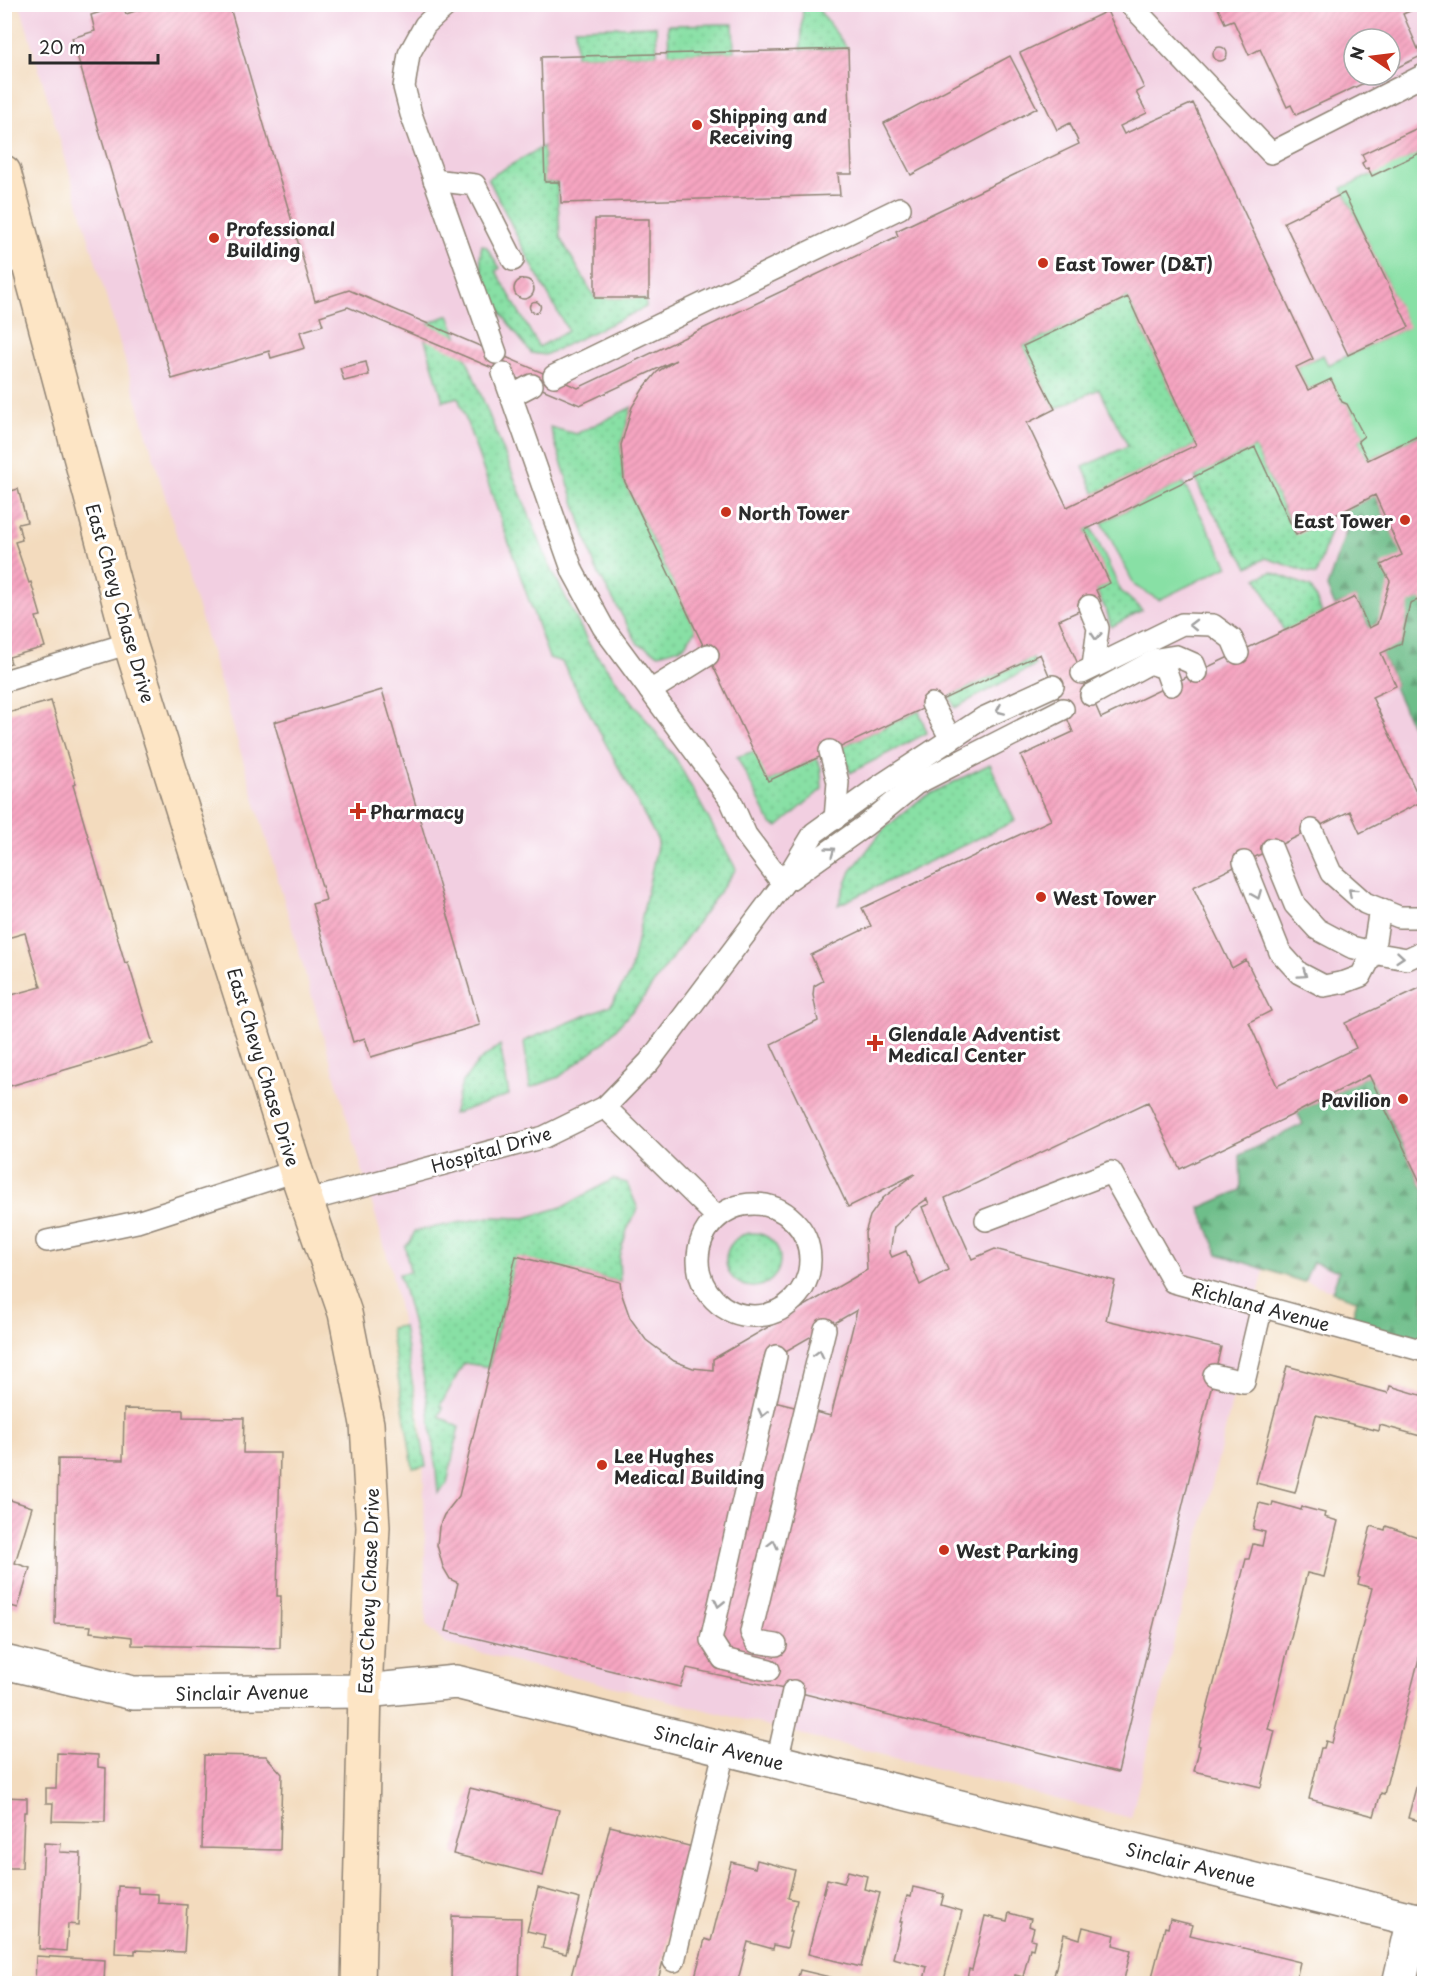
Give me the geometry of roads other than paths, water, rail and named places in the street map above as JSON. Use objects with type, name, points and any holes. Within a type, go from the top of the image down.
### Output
[{"type":"main road","name":"East Chevy Chase Drive","points":[[4,172],[16,260],[130,643],[302,1186],[345,1313],[367,1424],[373,1527],[365,1690],[358,1983]]},
{"type":"street","name":"Sinclair Avenue","points":[[4,1662],[133,1693],[365,1690],[456,1682],[1419,1921]]},
{"type":"street","points":[[1399,1983],[1419,1921]]},
{"type":"lane","points":[[448,4],[425,25],[409,54],[404,87],[411,114],[573,572],[603,627],[730,799],[746,835],[783,884]]},
{"type":"lane","points":[[1130,4],[1271,153],[1425,75]]},
{"type":"lane","points":[[434,180],[475,185],[513,260]]},
{"type":"lane","points":[[554,376],[900,208]]},
{"type":"lane","points":[[511,396],[532,385]]},
{"type":"lane","points":[[1089,606],[1098,628],[1087,669],[1182,624],[1213,625],[1232,639],[1238,653]]},
{"type":"lane","points":[[4,681],[130,643]]},
{"type":"lane","points":[[650,691],[708,655]]},
{"type":"lane","points":[[1091,695],[1157,659],[1176,656],[1194,664],[1197,672]]},
{"type":"lane","points":[[1150,663],[1165,668],[1171,684]]},
{"type":"lane","points":[[783,884],[814,833],[878,787],[983,718],[1053,686]]},
{"type":"lane","points":[[932,704],[951,739]]},
{"type":"lane","points":[[783,884],[866,825],[916,784],[1063,709]]},
{"type":"lane","points":[[830,752],[838,782],[835,819]]},
{"type":"lane","points":[[1312,830],[1331,873],[1365,903],[1399,917],[1425,917]]},
{"type":"lane","points":[[1272,849],[1295,905],[1317,929],[1351,947],[1373,953],[1407,959],[1425,951]]},
{"type":"lane","points":[[1244,862],[1280,952],[1299,973],[1324,986],[1361,976],[1373,953],[1380,909]]},
{"type":"lane","name":"Hospital Drive","points":[[47,1241],[544,1137],[605,1107],[649,1062],[783,884]]},
{"type":"lane","points":[[605,1107],[717,1217]]},
{"type":"lane","name":"Richland Avenue","points":[[986,1220],[1111,1172],[1173,1282],[1425,1351]]},
{"type":"lane","points":[[758,1203],[780,1208],[797,1222],[808,1241],[810,1264],[808,1274],[805,1285],[781,1314],[750,1316],[728,1310],[711,1297],[700,1278],[698,1256],[704,1234],[717,1217],[736,1205],[758,1203]]},
{"type":"lane","points":[[808,1274],[816,1299]]},
{"type":"lane","points":[[1214,1375],[1244,1382],[1262,1306]]},
{"type":"lane","points":[[776,1645],[756,1642],[751,1632],[825,1329]]},
{"type":"lane","points":[[769,1670],[723,1659],[711,1640],[776,1356]]},
{"type":"lane","points":[[777,1761],[793,1691]]},
{"type":"lane","points":[[674,1961],[724,1748]]},
{"type":"place","name":"Shipping and Receiving","points":[[697,125]]},
{"type":"place","name":"Professional Building","points":[[214,238]]},
{"type":"place","name":"East Tower (D&T)","points":[[1043,263]]},
{"type":"place","name":"North Tower","points":[[726,512]]},
{"type":"place","name":"East Tower","points":[[1405,520]]},
{"type":"place","name":"Pharmacy","points":[[358,811]]},
{"type":"place","name":"West Tower","points":[[1041,897]]},
{"type":"place","name":"Glendale Adventist Medical Center","points":[[875,1043]]},
{"type":"place","name":"Pavilion","points":[[1403,1099]]},
{"type":"place","name":"Lee Hughes Medical Building","points":[[602,1465]]},
{"type":"place","name":"West Parking","points":[[944,1550]]}]
